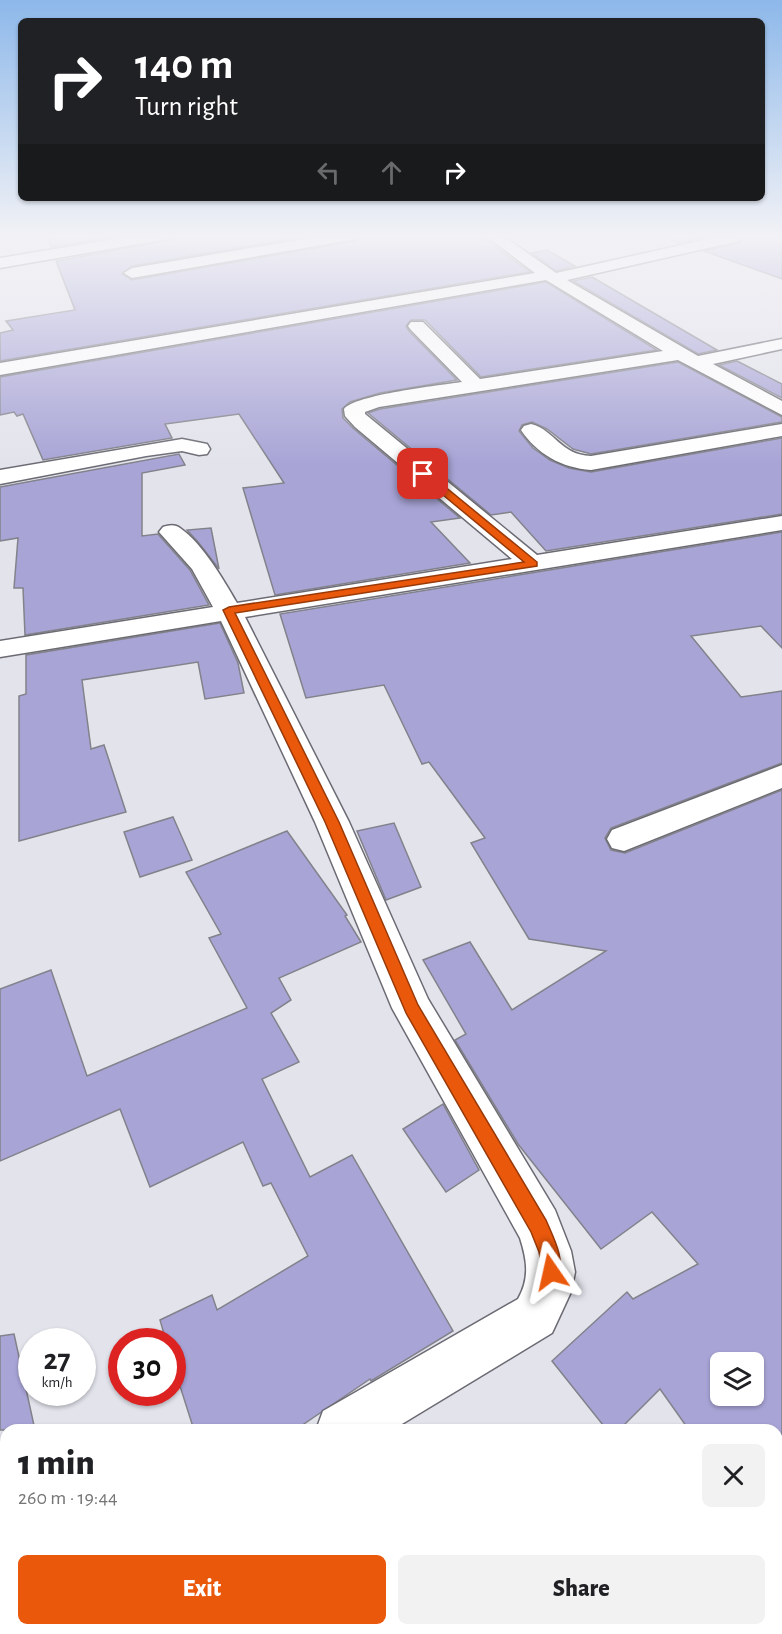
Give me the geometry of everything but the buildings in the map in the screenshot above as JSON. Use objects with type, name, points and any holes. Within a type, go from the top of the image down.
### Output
[{"type":"street","points":[[0,369],[342,311]]},
{"type":"street","points":[[609,311],[688,358],[782,409]]},
{"type":"street","points":[[417,326],[476,385]]},
{"type":"street","points":[[533,564],[362,423],[354,409],[375,402],[476,385],[753,351],[782,344]]},
{"type":"street","points":[[753,351],[772,364]]},
{"type":"street","points":[[531,430],[566,460],[574,464],[782,430]]},
{"type":"street","points":[[0,477],[146,450],[182,445],[199,449]]},
{"type":"street","points":[[0,649],[229,610],[533,564],[782,523]]},
{"type":"street","points":[[171,532],[202,566],[229,610],[332,822],[412,1008],[539,1226],[549,1252],[551,1282],[546,1297],[535,1316],[352,1424]]},
{"type":"street","points":[[624,838],[782,776]]},
{"type":"route","points":[[423,474],[533,564],[229,610],[332,822],[412,1008],[539,1226],[549,1252],[551,1272]]}]
